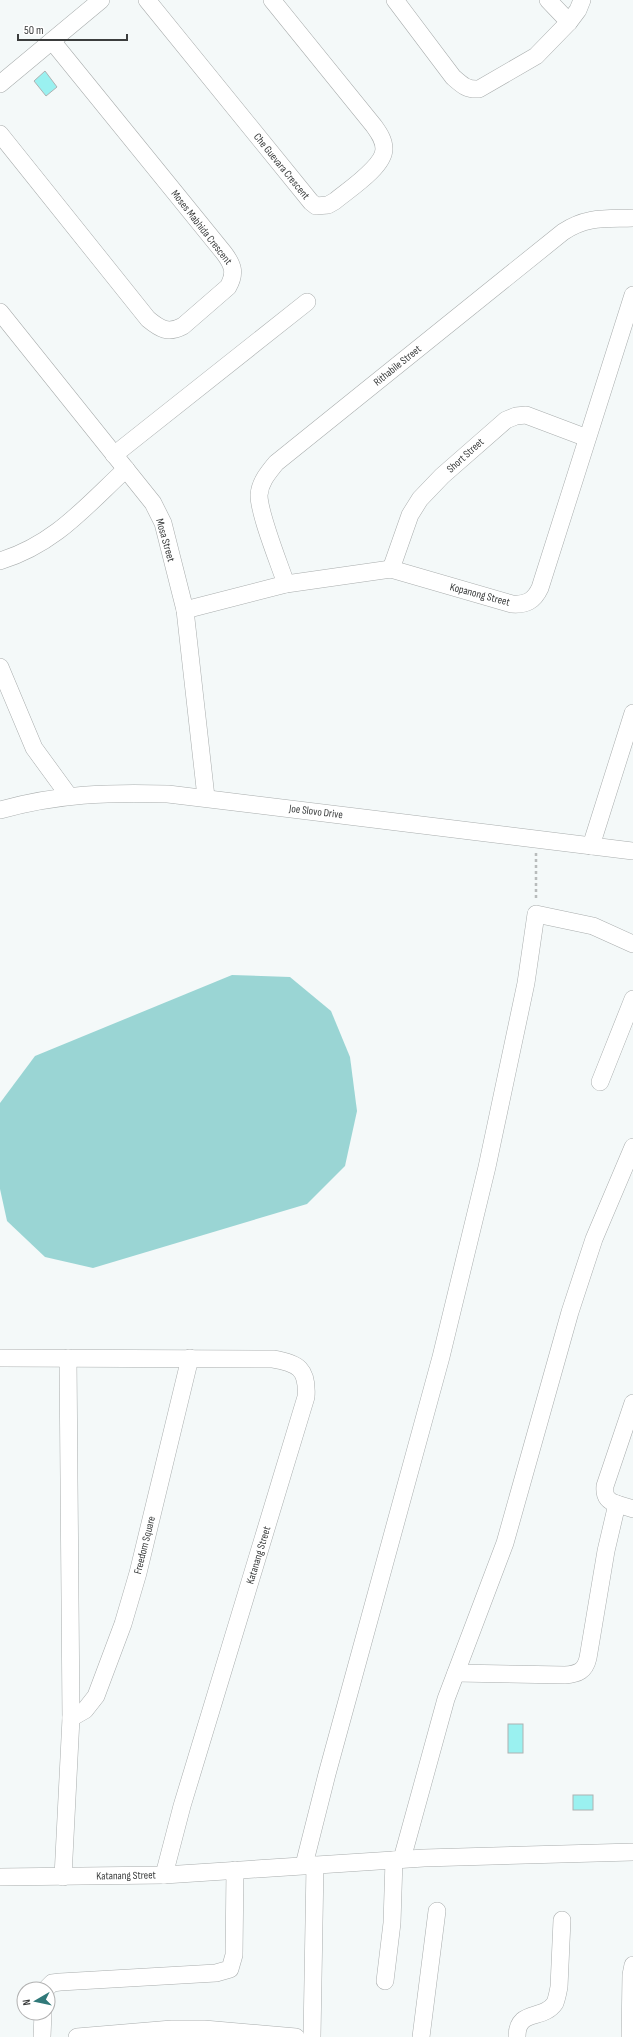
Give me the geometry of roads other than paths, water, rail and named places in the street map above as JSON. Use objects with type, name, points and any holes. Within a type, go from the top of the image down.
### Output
[{"type":"street","points":[[0,84],[101,0]]},
{"type":"street","name":"Che Guevara Crescent","points":[[147,0],[311,202],[316,206],[328,205],[352,187],[380,162],[384,149],[383,140],[374,126],[272,0]]},
{"type":"street","points":[[395,0],[453,77],[464,87],[471,90],[479,90],[528,62],[569,22],[578,10],[582,0]]},
{"type":"street","points":[[548,0],[569,22]]},
{"type":"street","name":"Moses Mabhida Crescent","points":[[0,134],[148,318],[158,328],[166,331],[175,330],[183,326],[228,287],[232,280],[234,268],[224,253],[52,41]]},
{"type":"street","name":"Rithabile Street","points":[[286,584],[262,511],[259,495],[263,479],[276,463],[563,232],[585,221],[600,218],[633,218]]},
{"type":"street","name":"Kopanong Street","points":[[185,610],[286,584],[390,569],[512,604],[526,603],[532,600],[540,588],[633,295]]},
{"type":"street","points":[[114,455],[307,302]]},
{"type":"street","name":"Mosa Street","points":[[0,312],[153,503],[163,523],[185,610],[206,797]]},
{"type":"street","name":"Short Street","points":[[390,569],[408,521],[420,499],[442,476],[506,420],[516,416],[526,415],[587,438]]},
{"type":"street","points":[[0,561],[22,554],[59,532],[126,469]]},
{"type":"street","points":[[0,667],[29,739],[69,796]]},
{"type":"street","points":[[591,846],[633,713]]},
{"type":"street","name":"Joe Slovo Drive","points":[[0,810],[69,796],[116,792],[168,794],[206,797],[633,851]]},
{"type":"street","points":[[312,2037],[309,1865],[333,1751],[441,1357],[487,1167],[526,983],[536,914],[593,926],[633,944]]},
{"type":"street","points":[[600,1082],[633,999]]},
{"type":"street","points":[[385,1981],[398,1860],[456,1673],[486,1598],[505,1543],[570,1312],[594,1239],[633,1147]]},
{"type":"street","name":"Katanang Street","points":[[0,1358],[190,1358],[284,1360],[300,1367],[307,1386],[306,1397],[182,1806],[164,1875],[0,1877]]},
{"type":"street","points":[[63,1877],[71,1718],[68,1358]]},
{"type":"street","name":"Freedom Square","points":[[71,1718],[85,1710],[96,1696],[122,1624],[138,1573],[190,1358]]},
{"type":"street","points":[[633,1403],[604,1493],[607,1498],[616,1504],[633,1509]]},
{"type":"street","points":[[456,1673],[573,1675],[583,1670],[588,1658],[606,1551],[616,1504]]},
{"type":"street","points":[[164,1875],[398,1860],[633,1852]]},
{"type":"street","points":[[56,1982],[216,1973],[230,1969],[234,1956],[235,1870]]},
{"type":"street","points":[[422,2037],[437,1911]]},
{"type":"street","points":[[518,2037],[517,2028],[521,2021],[550,2008],[557,1997],[560,1987],[562,1920]]},
{"type":"street","points":[[630,2037],[633,1965]]},
{"type":"street","points":[[42,2037],[43,2021]]},
{"type":"street","points":[[77,2037],[156,2030],[198,2029],[241,2031],[296,2037]]}]
